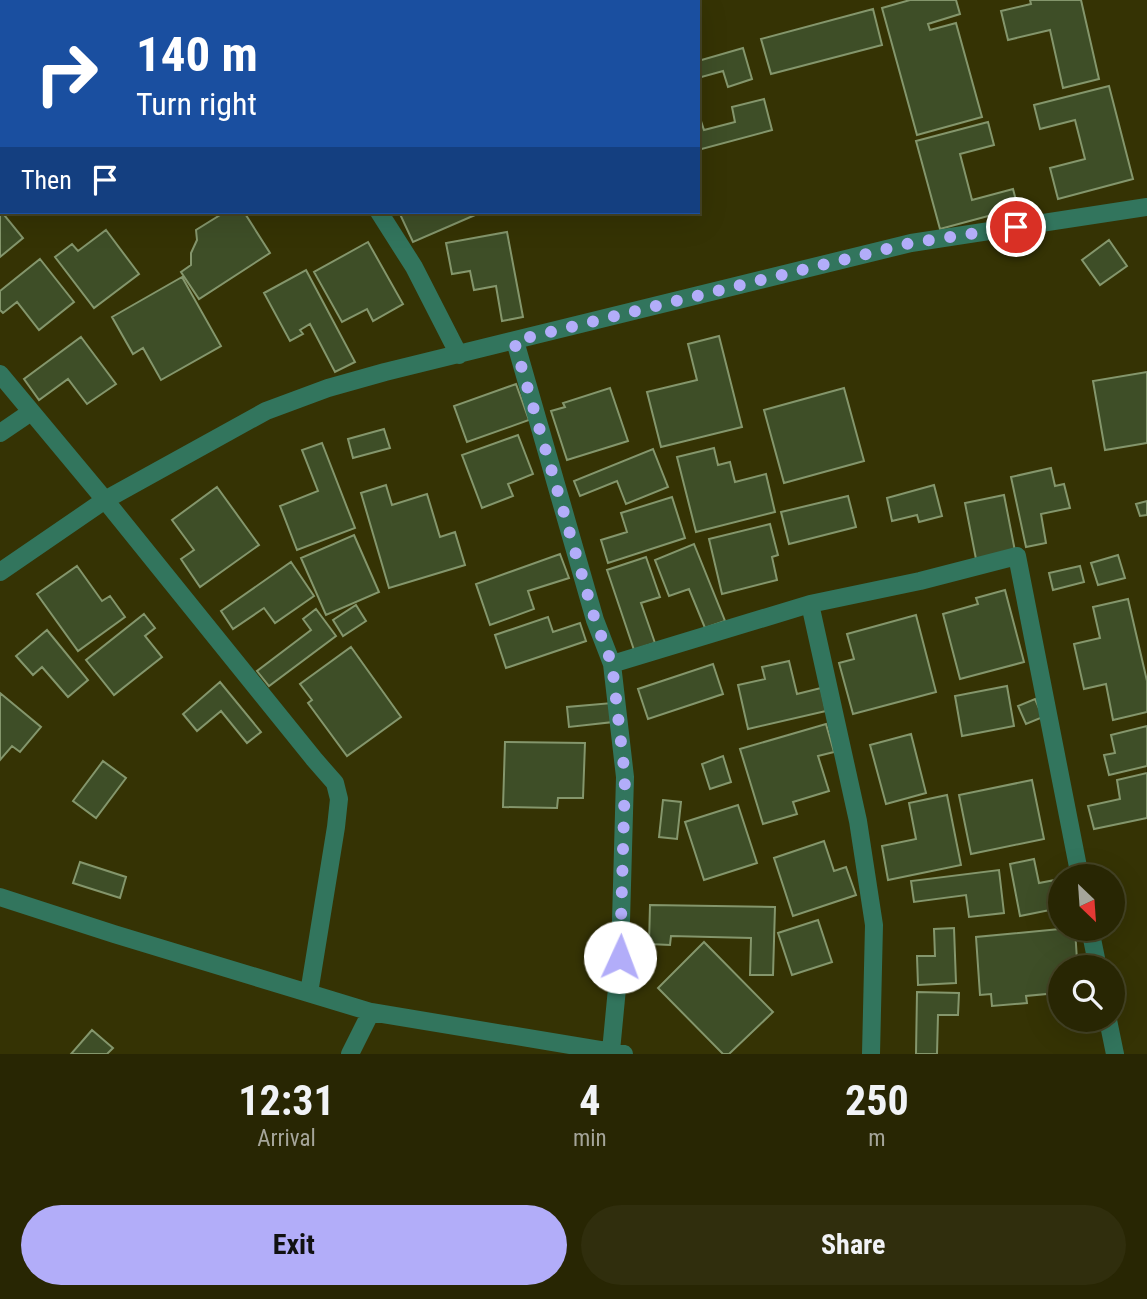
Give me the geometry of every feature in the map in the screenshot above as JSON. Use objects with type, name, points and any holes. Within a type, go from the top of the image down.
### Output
[{"type":"street","points":[[0,572],[105,500],[266,411],[328,388],[911,243],[1147,207]]},
{"type":"street","points":[[380,214],[414,267],[459,355]]},
{"type":"street","points":[[0,897],[371,1012],[617,1053],[625,777],[612,664],[595,620],[514,341]]},
{"type":"street","points":[[0,374],[335,783],[339,799],[337,828],[309,993]]},
{"type":"street","points":[[0,433],[31,412]]},
{"type":"street","points":[[612,664],[810,604],[920,581],[1017,556],[1077,864]]},
{"type":"street","points":[[810,604],[858,821],[874,925],[871,1054]]},
{"type":"street","points":[[350,1054],[371,1012]]},
{"type":"street","points":[[1110,1032],[1115,1054]]},
{"type":"building","points":[[910,0],[956,0],[960,14],[928,24],[930,30],[956,23],[982,117],[917,135],[882,8]]},
{"type":"building","points":[[1030,0],[1081,0],[1099,79],[1063,88],[1050,30],[1008,40],[1001,11],[1031,4]]},
{"type":"building","points":[[873,9],[882,45],[771,74],[761,39]]},
{"type":"building","points":[[743,48],[752,79],[728,87],[723,71],[700,77],[700,60]]},
{"type":"building","points":[[1109,86],[1133,179],[1058,199],[1050,168],[1085,159],[1075,120],[1040,129],[1034,105]]},
{"type":"building","points":[[764,99],[772,130],[700,149],[700,118],[704,130],[735,122],[732,107]]},
{"type":"building","points":[[988,122],[994,145],[960,154],[972,200],[1013,189],[1018,208],[940,229],[916,141]]},
{"type":"building","points":[[0,214],[3,214],[23,238],[0,257]]},
{"type":"building","points":[[222,214],[245,214],[270,253],[199,299],[181,272],[191,265],[191,253],[197,240],[196,230]]},
{"type":"building","points":[[400,214],[477,214],[413,242]]},
{"type":"building","points":[[106,230],[139,274],[94,308],[55,257],[72,244],[78,251]]},
{"type":"building","points":[[507,232],[523,317],[502,321],[496,286],[474,290],[470,271],[452,274],[446,243]]},
{"type":"building","points":[[1109,240],[1127,266],[1100,285],[1082,260]]},
{"type":"building","points":[[368,242],[403,304],[373,321],[367,309],[342,322],[314,272]]},
{"type":"building","points":[[40,259],[74,302],[39,330],[17,302],[3,313],[0,310],[0,291]]},
{"type":"building","points":[[306,270],[355,362],[335,372],[310,324],[300,330],[303,334],[290,341],[264,293]]},
{"type":"building","points":[[182,277],[221,346],[161,380],[143,348],[133,354],[112,317]]},
{"type":"building","points":[[719,336],[742,427],[661,447],[647,392],[697,380],[688,344]]},
{"type":"building","points":[[81,337],[116,384],[87,404],[68,379],[39,400],[24,379]]},
{"type":"building","points":[[1147,372],[1147,443],[1105,450],[1093,381]]},
{"type":"building","points":[[516,384],[529,420],[467,442],[454,406]]},
{"type":"building","points":[[610,388],[628,441],[567,460],[551,411],[565,407],[563,403]]},
{"type":"building","points":[[844,388],[864,461],[784,483],[764,410]]},
{"type":"building","points":[[384,429],[390,448],[353,458],[348,439]]},
{"type":"building","points":[[518,435],[533,474],[508,484],[513,496],[482,508],[462,455]]},
{"type":"building","points":[[322,443],[355,528],[297,550],[280,506],[318,491],[302,450]]},
{"type":"building","points":[[714,448],[718,465],[730,462],[735,482],[766,474],[775,512],[696,532],[677,457]]},
{"type":"building","points":[[653,449],[668,487],[626,504],[617,481],[580,496],[574,481]]},
{"type":"building","points":[[1051,468],[1055,486],[1064,484],[1070,508],[1041,514],[1046,543],[1026,547],[1011,477]]},
{"type":"building","points":[[386,485],[392,505],[427,494],[440,537],[455,532],[465,565],[389,588],[361,493]]},
{"type":"building","points":[[934,485],[942,516],[919,522],[917,515],[892,521],[887,498]]},
{"type":"building","points":[[217,487],[259,545],[200,587],[181,559],[194,550],[172,520]]},
{"type":"building","points":[[1004,495],[1015,551],[976,559],[965,503]]},
{"type":"building","points":[[848,496],[856,527],[789,544],[781,512]]},
{"type":"building","points":[[672,497],[685,538],[608,563],[601,540],[627,532],[621,513]]},
{"type":"building","points":[[1147,501],[1147,515],[1140,516],[1136,504]]},
{"type":"building","points":[[770,524],[778,555],[772,557],[777,580],[722,594],[709,539]]},
{"type":"building","points":[[354,535],[379,592],[326,615],[301,558]]},
{"type":"building","points":[[694,544],[725,621],[705,628],[689,589],[669,596],[655,560]]},
{"type":"building","points":[[560,554],[569,578],[528,591],[534,609],[490,625],[476,584]]},
{"type":"building","points":[[1118,555],[1125,578],[1098,585],[1091,563]]},
{"type":"building","points":[[646,557],[660,597],[641,603],[655,643],[634,650],[607,570]]},
{"type":"building","points":[[291,562],[314,596],[275,623],[264,608],[233,629],[221,611]]},
{"type":"building","points":[[77,566],[102,601],[110,596],[125,617],[78,651],[37,594]]},
{"type":"building","points":[[1080,566],[1084,582],[1053,590],[1049,573]]},
{"type":"building","points":[[1005,590],[1024,662],[960,679],[943,614],[978,604],[976,598]]},
{"type":"building","points":[[1128,599],[1147,681],[1147,712],[1113,720],[1106,684],[1084,689],[1074,644],[1100,638],[1093,607]]},
{"type":"building","points":[[356,605],[366,621],[343,636],[333,620]]},
{"type":"building","points":[[316,609],[336,636],[269,686],[257,671],[311,630],[303,619]]},
{"type":"building","points":[[144,614],[155,628],[145,636],[162,657],[114,695],[86,660]]},
{"type":"building","points":[[916,615],[936,692],[853,714],[839,663],[854,659],[847,634]]},
{"type":"building","points":[[548,617],[553,632],[580,623],[586,641],[506,668],[495,635]]},
{"type":"building","points":[[47,630],[88,680],[68,697],[42,667],[33,675],[16,656]]},
{"type":"building","points":[[351,647],[401,717],[347,756],[308,703],[312,700],[300,684]]},
{"type":"building","points":[[789,661],[797,694],[821,688],[826,711],[748,729],[738,685],[765,679],[762,667]]},
{"type":"building","points":[[713,664],[723,694],[648,719],[638,689]]},
{"type":"building","points":[[220,682],[261,732],[247,743],[221,711],[197,731],[183,714]]},
{"type":"building","points":[[1007,686],[1014,726],[962,736],[955,696]]},
{"type":"building","points":[[0,693],[41,727],[20,752],[12,746],[0,760]]},
{"type":"building","points":[[1035,699],[1043,717],[1026,724],[1018,706]]},
{"type":"building","points":[[612,703],[613,722],[569,727],[567,707]]},
{"type":"building","points":[[826,724],[834,752],[818,756],[829,791],[793,802],[797,814],[763,824],[740,749]]},
{"type":"building","points":[[1147,726],[1147,766],[1109,775],[1104,755],[1115,753],[1111,735]]},
{"type":"building","points":[[911,734],[926,793],[886,804],[870,745]]},
{"type":"building","points":[[505,742],[585,743],[583,798],[558,798],[557,808],[503,807]]},
{"type":"building","points":[[723,756],[731,782],[710,789],[702,764]]},
{"type":"building","points":[[103,761],[126,778],[96,818],[73,801]]},
{"type":"building","points":[[1147,773],[1147,818],[1094,829],[1088,806],[1120,799],[1117,780]]},
{"type":"building","points":[[1032,780],[1044,839],[971,854],[959,795]]},
{"type":"building","points":[[947,795],[961,865],[888,880],[882,846],[916,839],[909,803]]},
{"type":"building","points":[[663,800],[681,802],[677,839],[659,837]]},
{"type":"building","points":[[738,805],[757,863],[704,880],[685,822]]},
{"type":"building","points":[[824,841],[834,871],[846,867],[856,895],[793,916],[774,858]]},
{"type":"building","points":[[1034,859],[1039,883],[1048,881],[1048,910],[1020,916],[1010,864]]},
{"type":"building","points":[[80,862],[126,877],[120,898],[73,883]]},
{"type":"building","points":[[999,870],[1004,913],[969,917],[966,895],[914,902],[911,881]]},
{"type":"building","points":[[650,905],[775,907],[773,975],[750,975],[751,938],[671,936],[670,945],[649,944]]},
{"type":"building","points":[[818,920],[832,962],[792,975],[778,933]]},
{"type":"building","points":[[954,928],[956,983],[918,985],[917,956],[935,956],[934,929]]},
{"type":"building","points":[[1048,930],[1048,942],[1076,942],[1077,955],[1048,955],[1048,994],[1026,996],[1027,1003],[992,1006],[991,994],[980,995],[976,937]]},
{"type":"building","points":[[704,942],[773,1012],[729,1054],[723,1054],[658,988]]},
{"type":"building","points":[[917,992],[959,993],[958,1015],[938,1015],[937,1054],[916,1054]]},
{"type":"building","points":[[92,1030],[113,1048],[107,1054],[71,1054]]},
{"type":"route","points":[[620,957],[625,777],[612,664],[595,620],[514,341],[911,243],[1016,227]]}]
